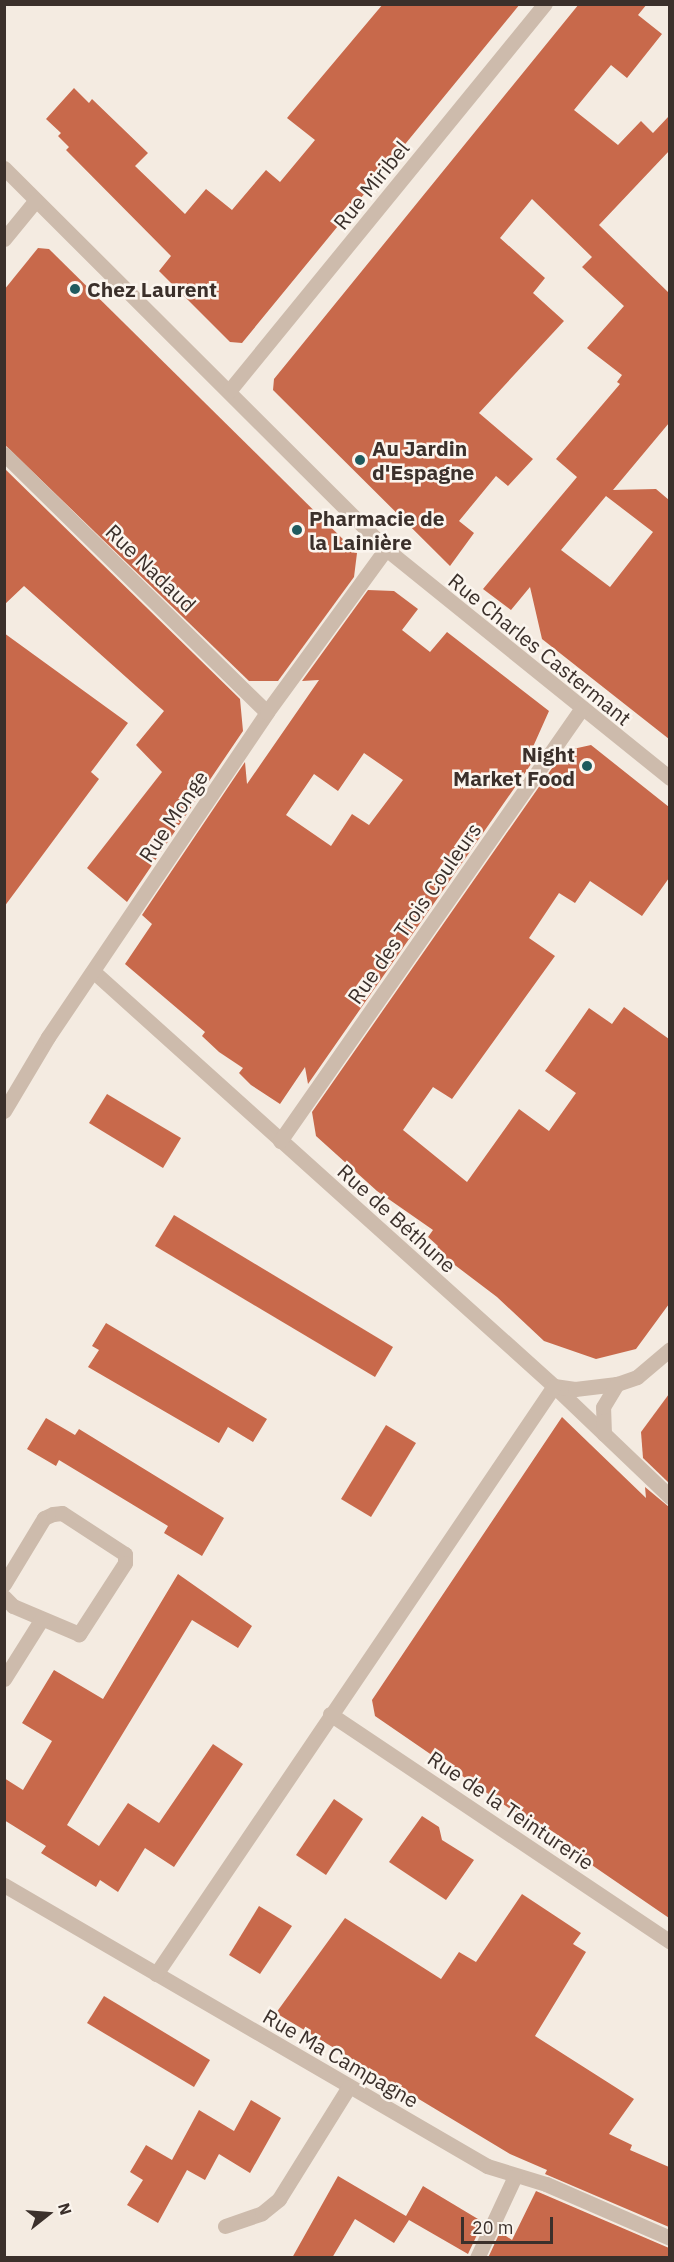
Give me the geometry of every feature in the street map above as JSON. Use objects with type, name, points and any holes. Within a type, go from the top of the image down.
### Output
[{"type":"street","name":"Rue Miribel","points":[[229,391],[545,4]]},
{"type":"street","name":"Rue Charles Castermant","points":[[4,168],[386,549],[669,778]]},
{"type":"street","points":[[4,239],[36,200]]},
{"type":"street","name":"Rue Nadaud","points":[[4,454],[267,712]]},
{"type":"street","name":"Rue Monge","points":[[4,1111],[267,712],[386,549]]},
{"type":"street","name":"Rue des Trois Couleurs","points":[[280,1142],[582,708]]},
{"type":"street","name":"Rue de Béthune","points":[[94,972],[280,1142],[554,1386],[669,1497]]},
{"type":"street","points":[[156,1974],[554,1386],[575,1389],[617,1384],[637,1377],[669,1349]]},
{"type":"street","points":[[604,1434],[603,1407],[617,1384]]},
{"type":"street","points":[[4,1584],[44,1518],[53,1514],[62,1513],[121,1548],[125,1563],[86,1630],[71,1634],[41,1620],[4,1597]]},
{"type":"street","points":[[4,1679],[41,1620]]},
{"type":"street","name":"Rue de la Teinturerie","points":[[330,1714],[669,1942]]},
{"type":"street","name":"Rue Ma Campagne","points":[[4,1885],[348,2088],[487,2166],[546,2184],[669,2238]]},
{"type":"street","points":[[225,2226],[262,2213],[279,2199],[348,2088]]},
{"type":"street","points":[[477,2258],[515,2176]]},
{"type":"building","points":[[383,4],[520,4],[242,343],[230,342],[159,271],[171,256],[66,150],[69,147],[58,136],[61,133],[46,119],[74,88],[89,103],[92,99],[148,153],[135,166],[185,214],[206,189],[232,210],[266,170],[280,182],[315,140],[287,118]]},
{"type":"building","points":[[579,4],[647,4],[638,15],[662,34],[627,78],[611,65],[574,110],[618,145],[641,121],[653,133],[669,116],[669,151],[599,225],[669,293],[669,423],[613,490],[656,489],[669,500],[669,739],[542,639],[530,587],[511,610],[483,589],[577,477],[556,459],[620,384],[617,382],[622,375],[587,348],[624,306],[582,267],[592,257],[532,199],[500,238],[545,278],[533,293],[564,321],[479,413],[533,459],[508,486],[496,476],[459,521],[474,533],[450,566],[273,390],[274,379]],"holes":[[[606,496],[653,532],[610,587],[561,550]]]},
{"type":"building","points":[[38,248],[49,249],[357,553],[354,577],[278,681],[249,681],[4,444],[4,290]]},
{"type":"building","points":[[4,468],[240,699],[243,731],[127,902],[87,868],[162,772],[136,745],[164,711],[24,586],[4,605]]},
{"type":"building","points":[[368,590],[394,591],[418,609],[402,630],[430,652],[447,632],[549,711],[528,758],[536,757],[308,1084],[305,1067],[280,1104],[251,1085],[239,1073],[243,1068],[219,1052],[202,1036],[205,1032],[125,964],[152,924],[142,915],[245,762],[247,784],[319,680],[302,681]],"holes":[[[364,753],[403,780],[369,825],[352,814],[331,846],[286,815],[314,774],[338,791]]]},
{"type":"building","points":[[4,633],[128,723],[91,772],[99,779],[4,907]]},
{"type":"building","points":[[591,745],[669,807],[669,878],[642,916],[590,881],[575,903],[559,893],[529,938],[555,956],[452,1099],[433,1087],[403,1130],[467,1182],[519,1109],[549,1131],[576,1093],[545,1071],[589,1008],[612,1024],[624,1007],[669,1039],[669,1304],[636,1349],[596,1359],[544,1341],[497,1297],[435,1250],[438,1246],[428,1237],[433,1230],[377,1191],[316,1136],[312,1112],[564,751]]},
{"type":"building","points":[[107,1094],[181,1138],[163,1168],[89,1123]]},
{"type":"building","points":[[174,1215],[393,1347],[375,1377],[155,1246]]},
{"type":"building","points":[[106,1323],[267,1419],[253,1442],[228,1427],[219,1443],[88,1367],[99,1350],[92,1346]]},
{"type":"building","points":[[669,1394],[669,1483],[643,1458],[641,1432]]},
{"type":"building","points":[[562,1417],[646,1498],[645,1487],[669,1507],[669,1918],[375,1716],[372,1700]]},
{"type":"building","points":[[46,1418],[75,1435],[79,1429],[224,1518],[202,1556],[164,1533],[168,1526],[59,1460],[56,1466],[27,1449]]},
{"type":"building","points":[[386,1425],[416,1443],[371,1517],[341,1499]]},
{"type":"building","points":[[178,1574],[252,1626],[238,1648],[192,1620],[67,1825],[99,1846],[128,1803],[159,1823],[213,1744],[243,1764],[174,1867],[145,1848],[118,1892],[100,1880],[96,1887],[41,1853],[46,1846],[4,1820],[4,1778],[23,1790],[52,1741],[22,1723],[54,1670],[103,1699]]},
{"type":"building","points":[[334,1799],[363,1819],[326,1875],[296,1855]]},
{"type":"building","points":[[422,1816],[439,1827],[442,1840],[474,1860],[446,1900],[389,1862]]},
{"type":"building","points":[[522,1894],[581,1933],[573,1944],[586,1952],[535,2036],[634,2099],[609,2134],[632,2145],[630,2150],[669,2167],[669,2227],[545,2174],[547,2170],[510,2154],[276,2013],[345,1918],[441,1979],[459,1952],[476,1962]]},
{"type":"building","points":[[259,1906],[292,1926],[260,1974],[229,1955]]},
{"type":"building","points":[[104,1996],[210,2060],[194,2087],[87,2023]]},
{"type":"building","points":[[251,2100],[281,2118],[250,2173],[219,2154],[205,2180],[187,2170],[158,2223],[127,2205],[143,2180],[130,2172],[146,2145],[172,2160],[199,2110],[234,2131]]},
{"type":"building","points":[[338,2176],[406,2216],[423,2186],[483,2222],[468,2254],[409,2220],[394,2243],[355,2219],[332,2258],[292,2258]]},
{"type":"building","points":[[536,2191],[669,2248],[669,2258],[488,2258],[500,2232],[512,2240]]},
{"type":"place","name":"Chez Laurent","points":[[75,289]]},
{"type":"place","name":"Au Jardin d'Espagne","points":[[360,460]]},
{"type":"place","name":"Pharmacie de la Lainière","points":[[297,530]]},
{"type":"place","name":"Night Market Food","points":[[587,766]]}]
